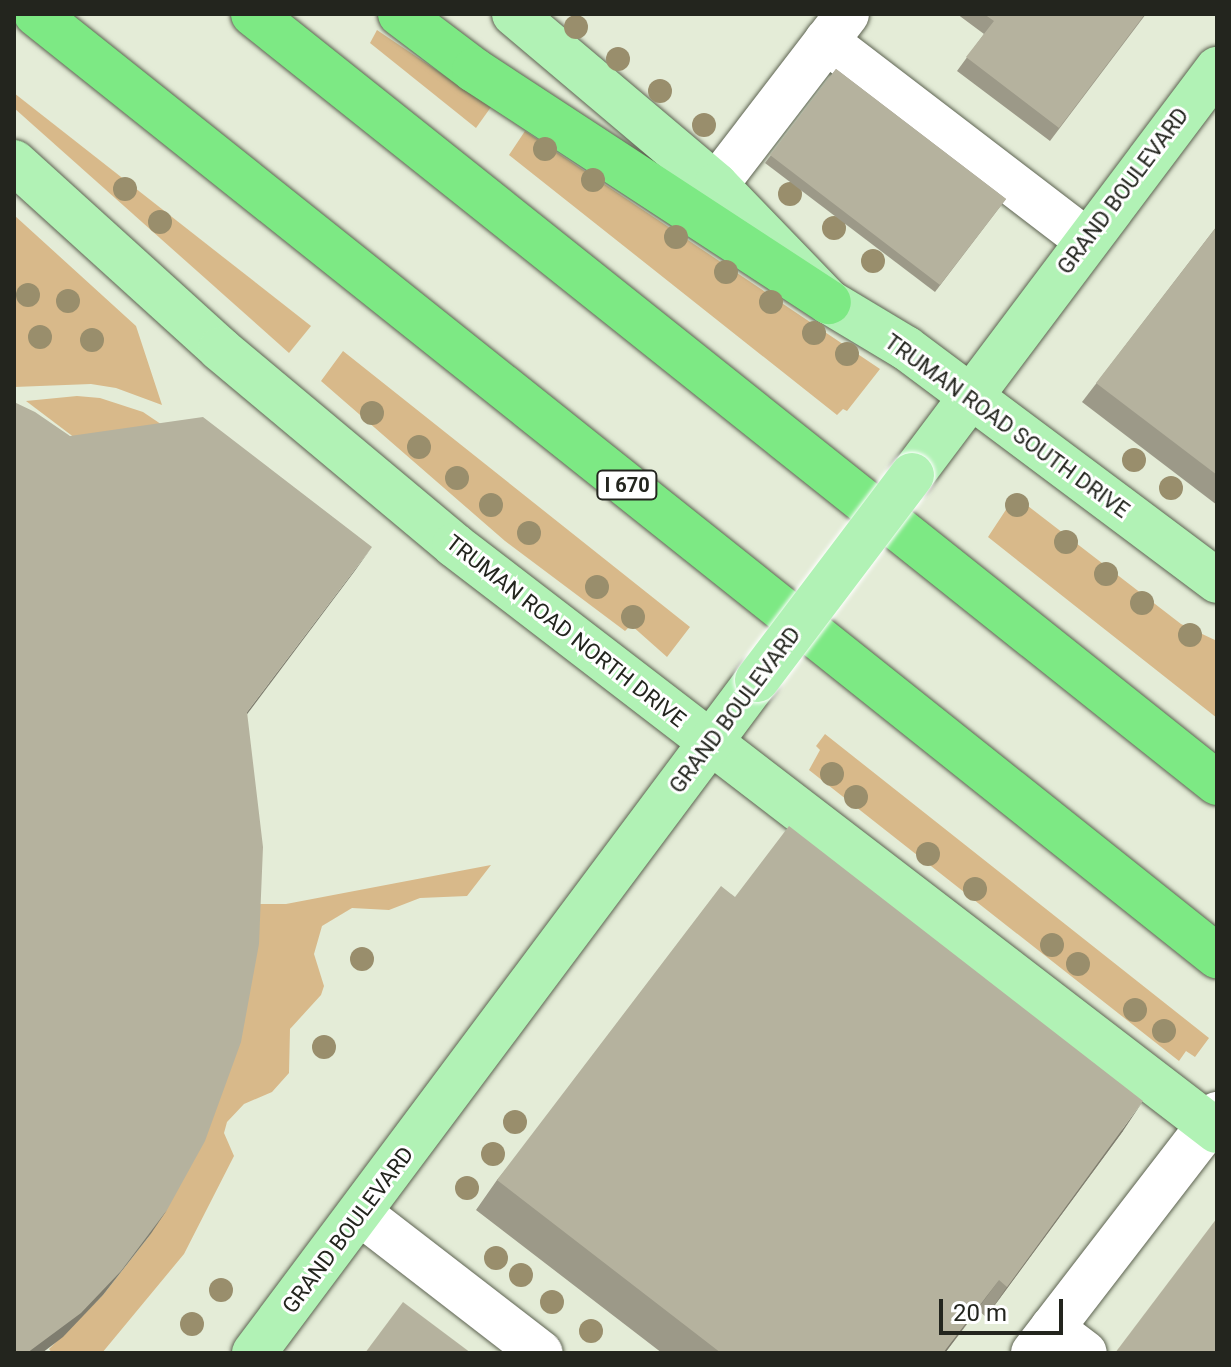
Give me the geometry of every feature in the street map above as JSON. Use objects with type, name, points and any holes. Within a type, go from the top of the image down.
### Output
[{"type":"highway","name":"I 670","points":[[36,14],[1217,956]]},
{"type":"highway","points":[[253,14],[1217,783]]},
{"type":"highway","points":[[400,14],[474,70],[829,302]]},
{"type":"main road","name":"TRUMAN ROAD SOUTH DRIVE","points":[[514,14],[716,185],[829,302],[906,348],[1217,581]]},
{"type":"main road","name":"GRAND BOULEVARD","points":[[254,1353],[1217,69]]},
{"type":"main road","name":"TRUMAN ROAD NORTH DRIVE","points":[[14,162],[220,349],[454,545],[710,743],[1214,1123]]},
{"type":"street","points":[[716,185],[836,27],[1086,240]]},
{"type":"street","points":[[1057,1345],[1214,1123]]},
{"type":"street","points":[[361,1214],[541,1353]]},
{"type":"shaded area","points":[[377,30],[491,107],[476,128],[370,43]]},
{"type":"shaded area","points":[[14,93],[311,326],[289,353],[14,108]]},
{"type":"shaded area","points":[[525,131],[880,369],[847,411],[843,409],[837,415],[509,155]]},
{"type":"shaded area","points":[[14,215],[136,326],[162,405],[116,388],[91,384],[14,387]]},
{"type":"shaded area","points":[[343,351],[690,627],[667,657],[631,625],[625,631],[505,541],[321,381]]},
{"type":"shaded area","points":[[77,396],[100,398],[143,412],[186,441],[79,441],[26,401]]},
{"type":"shaded area","points":[[1015,496],[1181,624],[1217,641],[1217,718],[988,537]]},
{"type":"shaded area","points":[[825,734],[1209,1038],[1195,1057],[1186,1051],[1179,1061],[809,770],[820,750],[816,746]]},
{"type":"shaded area","points":[[491,865],[467,896],[420,898],[389,910],[352,908],[322,926],[314,954],[324,986],[321,995],[290,1029],[289,1073],[272,1092],[244,1104],[227,1122],[224,1133],[234,1156],[184,1254],[102,1353],[52,1353],[49,1349],[103,1295],[150,1235],[245,904],[286,904]]},
{"type":"building","points":[[984,14],[1145,14],[1059,128],[966,57],[994,21]]},
{"type":"building","points":[[836,69],[1006,199],[940,285],[770,155]]},
{"type":"building","points":[[1217,226],[1217,475],[1096,383]]},
{"type":"building","points":[[14,402],[70,436],[203,417],[372,547],[247,712],[263,847],[259,944],[241,1042],[205,1141],[167,1210],[121,1271],[81,1313],[27,1353],[14,1353]]},
{"type":"building","points":[[789,826],[1143,1101],[1007,1287],[999,1280],[943,1353],[721,1353],[497,1180],[721,886],[735,897]]},
{"type":"building","points":[[1217,1218],[1217,1353],[1115,1353]]},
{"type":"building","points":[[403,1302],[471,1353],[365,1353]]}]
